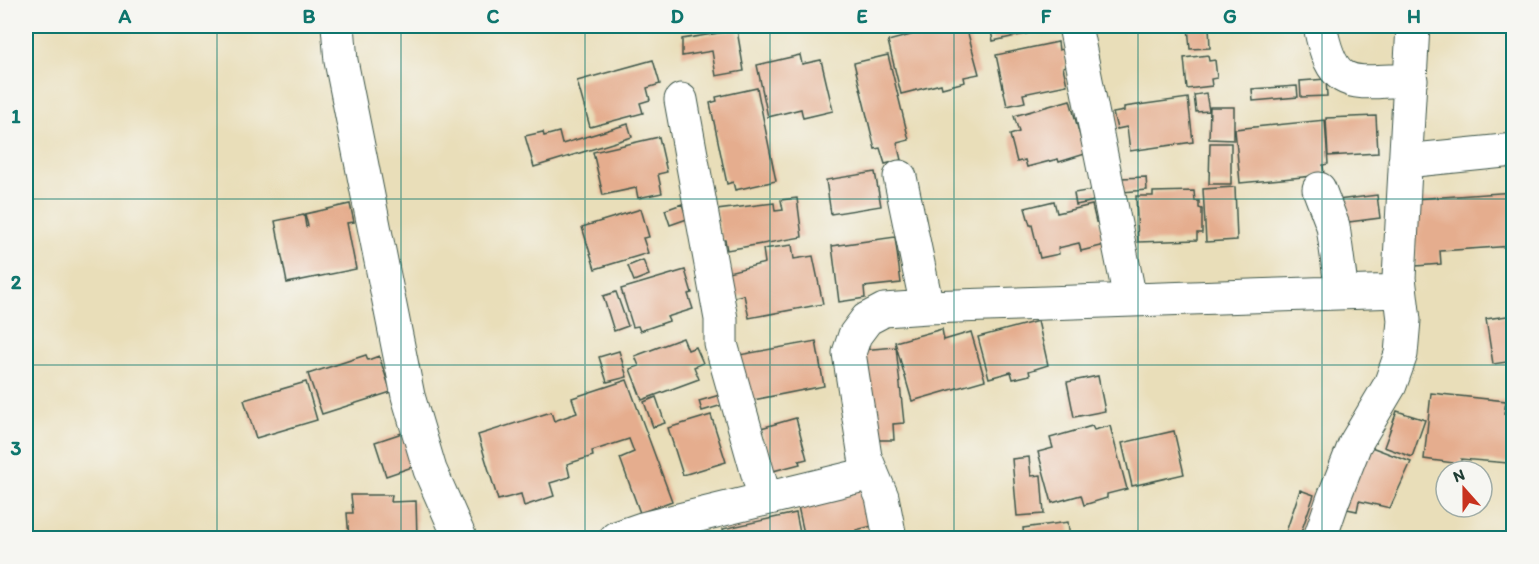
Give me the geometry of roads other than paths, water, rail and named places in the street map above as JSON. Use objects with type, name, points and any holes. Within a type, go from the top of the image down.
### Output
[{"type":"street","points":[[338,26],[341,61],[408,396],[430,470],[460,538]]},
{"type":"street","points":[[1075,26],[1130,299]]},
{"type":"street","points":[[1320,26],[1332,66],[1341,76],[1356,82],[1410,80]]},
{"type":"street","points":[[1320,538],[1354,444],[1390,385],[1401,354],[1404,320],[1399,291],[1413,26]]},
{"type":"street","points":[[681,100],[722,320],[721,344],[765,499]]},
{"type":"street","points":[[1405,161],[1514,150]]},
{"type":"street","points":[[900,177],[927,307]]},
{"type":"street","points":[[1319,189],[1333,226],[1342,293]]},
{"type":"street","points":[[890,538],[882,497],[865,457],[849,353],[855,334],[867,319],[884,310],[1130,299],[1399,291]]},
{"type":"street","points":[[616,538],[642,529],[708,526],[765,499],[872,473]]}]
